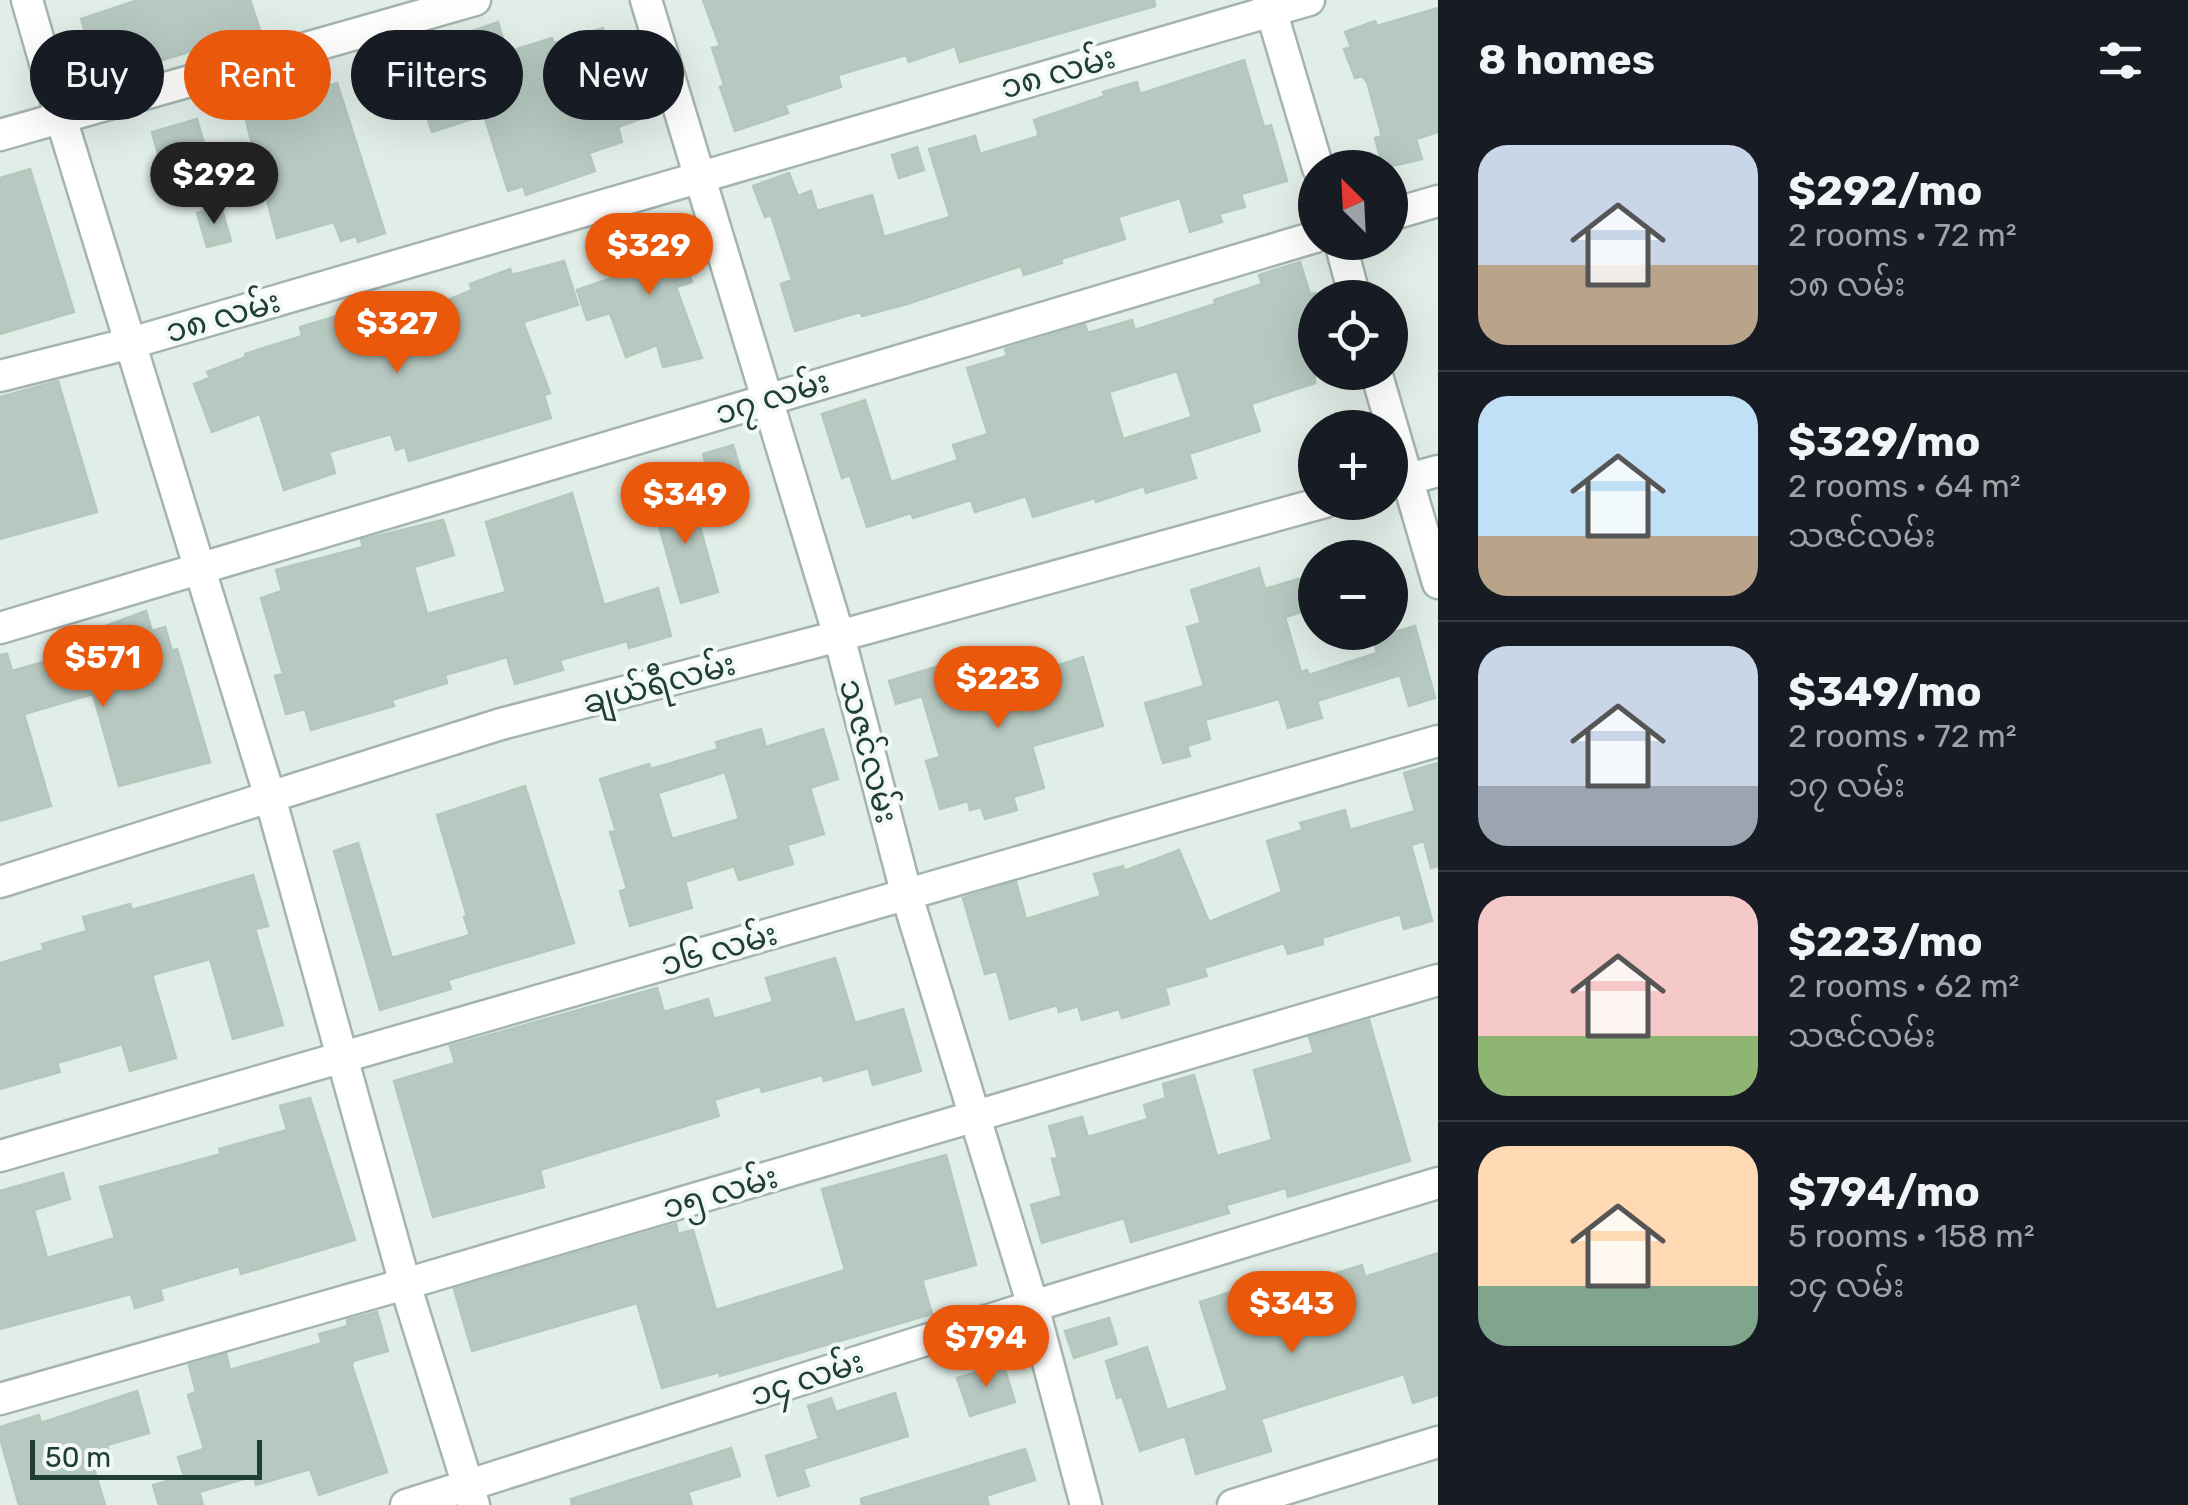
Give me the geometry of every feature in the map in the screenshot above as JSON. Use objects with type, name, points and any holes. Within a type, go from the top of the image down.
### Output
[{"type":"street","points":[[27,0],[35,30]]},
{"type":"street","points":[[164,88],[475,0]]},
{"type":"street","name":"သဇင်လမ်း","points":[[646,0],[840,636],[907,896],[1033,1306],[1086,1505]]},
{"type":"street","name":"၁၈ လမ်း","points":[[0,376],[132,343],[1269,6],[1309,0]]},
{"type":"street","points":[[1269,6],[1313,150]]},
{"type":"street","points":[[0,135],[53,120]]},
{"type":"street","points":[[61,120],[270,797],[405,1284],[470,1496]]},
{"type":"street","points":[[1408,209],[1438,200]]},
{"type":"street","name":"၁၇ လမ်း","points":[[0,628],[1298,241]]},
{"type":"street","points":[[1408,479],[1438,471]]},
{"type":"street","points":[[1408,507],[1438,583]]},
{"type":"street","name":"ချယ်ရီလမ်း","points":[[0,882],[501,724],[840,636],[1298,509]]},
{"type":"street","name":"၁၆ လမ်း","points":[[0,1156],[1438,742]]},
{"type":"street","name":"၁၅ လမ်း","points":[[0,1399],[1438,980]]},
{"type":"street","name":"၁၄ လမ်း","points":[[406,1505],[470,1496],[1033,1306],[1438,1183]]},
{"type":"street","points":[[1233,1505],[1438,1442]]},
{"type":"building","points":[[138,0],[250,0],[260,30],[184,30],[184,53],[164,60],[164,30],[85,30],[81,19]]},
{"type":"building","points":[[703,0],[1154,0],[1155,6],[960,62],[955,46],[909,62],[906,55],[838,75],[841,87],[785,105],[788,113],[735,131],[712,48],[720,46]]},
{"type":"building","points":[[1438,8],[1438,132],[1416,139],[1422,159],[1408,162],[1408,150],[1378,150],[1375,138],[1382,136],[1367,82],[1362,76],[1355,78],[1344,49],[1351,47],[1345,32],[1375,21],[1377,26]]},
{"type":"building","points":[[498,22],[500,30],[475,30]]},
{"type":"building","points":[[543,41],[543,120],[637,120],[618,127],[622,142],[589,153],[595,171],[526,195],[523,186],[508,191],[486,120],[523,120],[523,47]]},
{"type":"building","points":[[1244,60],[1264,127],[1271,125],[1287,181],[1241,194],[1245,207],[1219,214],[1222,222],[1190,232],[1180,198],[1118,217],[1125,239],[1061,259],[1062,263],[1024,275],[1021,266],[907,304],[862,316],[860,312],[795,331],[781,284],[792,280],[771,215],[765,217],[753,186],[789,173],[798,196],[811,191],[817,211],[872,195],[884,237],[950,217],[929,149],[975,136],[980,154],[1039,136],[1034,120],[1105,96],[1103,92],[1137,82],[1140,94]]},
{"type":"building","points":[[337,83],[385,233],[358,242],[356,236],[341,241],[334,222],[277,238],[246,120],[331,120],[331,85]]},
{"type":"building","points":[[197,120],[208,158],[163,171],[152,132]]},
{"type":"building","points":[[428,120],[469,120],[432,132]]},
{"type":"building","points":[[917,147],[924,170],[899,178],[892,155]]},
{"type":"building","points":[[30,169],[74,312],[0,334],[0,178]]},
{"type":"building","points":[[221,206],[231,241],[207,247],[197,213]]},
{"type":"building","points":[[671,216],[692,282],[676,287],[702,358],[663,367],[657,345],[626,357],[610,313],[587,320],[577,290],[635,270],[626,242],[646,236],[643,225]]},
{"type":"building","points":[[564,261],[578,305],[523,322],[550,393],[544,395],[551,418],[409,461],[405,447],[396,450],[391,434],[329,452],[335,473],[284,490],[260,414],[212,432],[194,384],[210,378],[207,372],[246,357],[245,354],[302,336],[300,327],[340,315],[342,321],[404,304],[408,317],[472,290],[470,284],[510,269],[512,275]]},
{"type":"building","points":[[1300,262],[1306,280],[1298,280],[1298,389],[1251,404],[1260,431],[1189,454],[1196,478],[1146,493],[1144,486],[1033,517],[1026,496],[975,512],[971,500],[867,527],[850,475],[842,478],[822,414],[865,400],[891,482],[958,460],[953,445],[988,434],[967,368],[1007,356],[1005,349],[1085,325],[1088,333],[1132,320],[1135,330],[1262,284],[1259,275]],"holes":[[[1177,371],[1192,417],[1123,439],[1109,392]]]},
{"type":"building","points":[[58,381],[97,512],[0,539],[0,397]]},
{"type":"building","points":[[733,445],[743,479],[713,488],[703,454]]},
{"type":"building","points":[[690,491],[718,592],[681,603],[652,502]]},
{"type":"building","points":[[572,493],[604,605],[658,588],[671,636],[629,648],[627,641],[560,660],[563,670],[515,684],[507,657],[445,675],[447,683],[392,700],[394,706],[311,730],[305,709],[286,714],[275,676],[283,674],[261,598],[282,591],[276,570],[363,547],[361,540],[443,520],[454,555],[414,567],[427,614],[506,592],[486,522]]},
{"type":"building","points":[[1259,568],[1265,589],[1298,579],[1298,613],[1285,617],[1301,672],[1307,670],[1309,675],[1377,653],[1376,650],[1408,650],[1408,628],[1415,626],[1435,698],[1409,706],[1400,675],[1317,701],[1322,718],[1288,728],[1279,699],[1205,720],[1210,739],[1187,746],[1190,756],[1163,763],[1145,703],[1204,686],[1187,627],[1201,623],[1191,590]]},
{"type":"building","points":[[146,611],[152,631],[165,627],[172,651],[177,649],[210,762],[119,786],[93,694],[24,714],[51,806],[0,821],[0,655],[7,654],[12,671],[82,651],[81,648],[95,644],[92,631]]},
{"type":"building","points":[[1083,657],[1103,726],[1032,746],[1044,788],[1013,797],[1017,810],[985,819],[981,807],[970,810],[968,801],[940,809],[926,761],[940,757],[922,696],[896,704],[889,681],[949,663],[959,698]]},
{"type":"building","points":[[761,729],[766,747],[823,729],[838,779],[810,788],[824,834],[787,845],[793,864],[739,880],[734,866],[685,882],[692,908],[630,926],[620,891],[627,889],[610,832],[616,831],[600,779],[718,749],[716,742]],"holes":[[[725,772],[739,819],[672,839],[658,793]]]},
{"type":"building","points":[[1438,763],[1438,866],[1431,868],[1424,841],[1411,845],[1432,921],[1404,929],[1400,914],[1322,938],[1323,944],[1288,954],[1284,943],[1204,968],[1207,976],[1165,988],[1169,1004],[1122,1018],[1119,1009],[1082,1020],[1078,1006],[1059,1012],[1057,1005],[1010,1019],[997,971],[985,974],[963,898],[1016,882],[1026,919],[1101,896],[1094,874],[1123,866],[1124,871],[1179,850],[1209,922],[1282,892],[1267,841],[1303,830],[1300,823],[1345,810],[1350,830],[1415,811],[1404,773]]},
{"type":"building","points":[[525,786],[574,943],[448,980],[451,989],[380,1010],[334,851],[358,843],[392,958],[470,935],[437,815]]},
{"type":"building","points":[[253,875],[268,926],[255,929],[283,1025],[233,1039],[210,959],[152,975],[176,1058],[130,1071],[122,1044],[57,1063],[60,1072],[0,1089],[0,963],[44,950],[42,944],[87,931],[83,917],[130,904],[132,910]]},
{"type":"building","points":[[835,958],[855,1023],[903,1009],[921,1071],[873,1085],[868,1068],[824,1081],[822,1075],[762,1092],[760,1086],[714,1100],[719,1116],[540,1170],[544,1187],[433,1217],[394,1081],[455,1063],[450,1046],[657,988],[664,1012],[708,999],[714,1019],[773,1002],[766,978]]},
{"type":"building","points":[[1369,1020],[1410,1161],[1288,1197],[1286,1188],[1226,1205],[1229,1213],[1131,1242],[1124,1218],[1042,1243],[1031,1205],[1062,1196],[1052,1159],[1058,1158],[1049,1126],[1082,1117],[1088,1137],[1148,1119],[1144,1105],[1166,1098],[1163,1084],[1194,1075],[1217,1156],[1272,1140],[1254,1070],[1314,1053],[1309,1037]]},
{"type":"building","points":[[310,1098],[355,1240],[241,1274],[239,1266],[160,1289],[163,1300],[135,1308],[131,1294],[0,1329],[0,1191],[63,1173],[70,1199],[34,1210],[47,1258],[115,1238],[100,1187],[221,1154],[219,1149],[287,1130],[280,1106]]},
{"type":"building","points":[[946,1155],[976,1265],[922,1280],[932,1314],[720,1376],[719,1372],[662,1388],[637,1303],[472,1351],[454,1289],[676,1224],[678,1234],[693,1230],[716,1310],[845,1270],[822,1189]]},
{"type":"building","points":[[1438,1253],[1438,1395],[1413,1403],[1404,1374],[1261,1419],[1271,1451],[1196,1474],[1185,1436],[1140,1451],[1106,1361],[1147,1347],[1167,1410],[1228,1390],[1200,1302],[1292,1272],[1296,1286],[1362,1265],[1365,1277]]},
{"type":"building","points":[[377,1312],[388,1351],[353,1361],[352,1366],[387,1472],[319,1495],[310,1469],[256,1485],[254,1476],[199,1492],[203,1505],[159,1505],[153,1485],[184,1476],[178,1457],[204,1449],[188,1395],[196,1392],[189,1365],[226,1354],[230,1370],[322,1343],[319,1334],[348,1326],[347,1320]]},
{"type":"building","points":[[1109,1318],[1117,1344],[1074,1358],[1065,1331]]},
{"type":"building","points":[[1003,1364],[1015,1402],[970,1416],[957,1378]]},
{"type":"building","points":[[137,1391],[149,1433],[107,1445],[111,1460],[93,1465],[105,1505],[19,1505],[0,1427],[39,1415],[41,1423]]},
{"type":"building","points":[[895,1393],[908,1436],[803,1469],[809,1486],[778,1496],[766,1456],[819,1439],[808,1406],[831,1398],[836,1412]]},
{"type":"building","points":[[731,1448],[740,1476],[688,1492],[692,1505],[572,1505],[571,1499]]},
{"type":"building","points":[[1025,1449],[1035,1480],[986,1496],[989,1505],[862,1505],[861,1499]]}]
